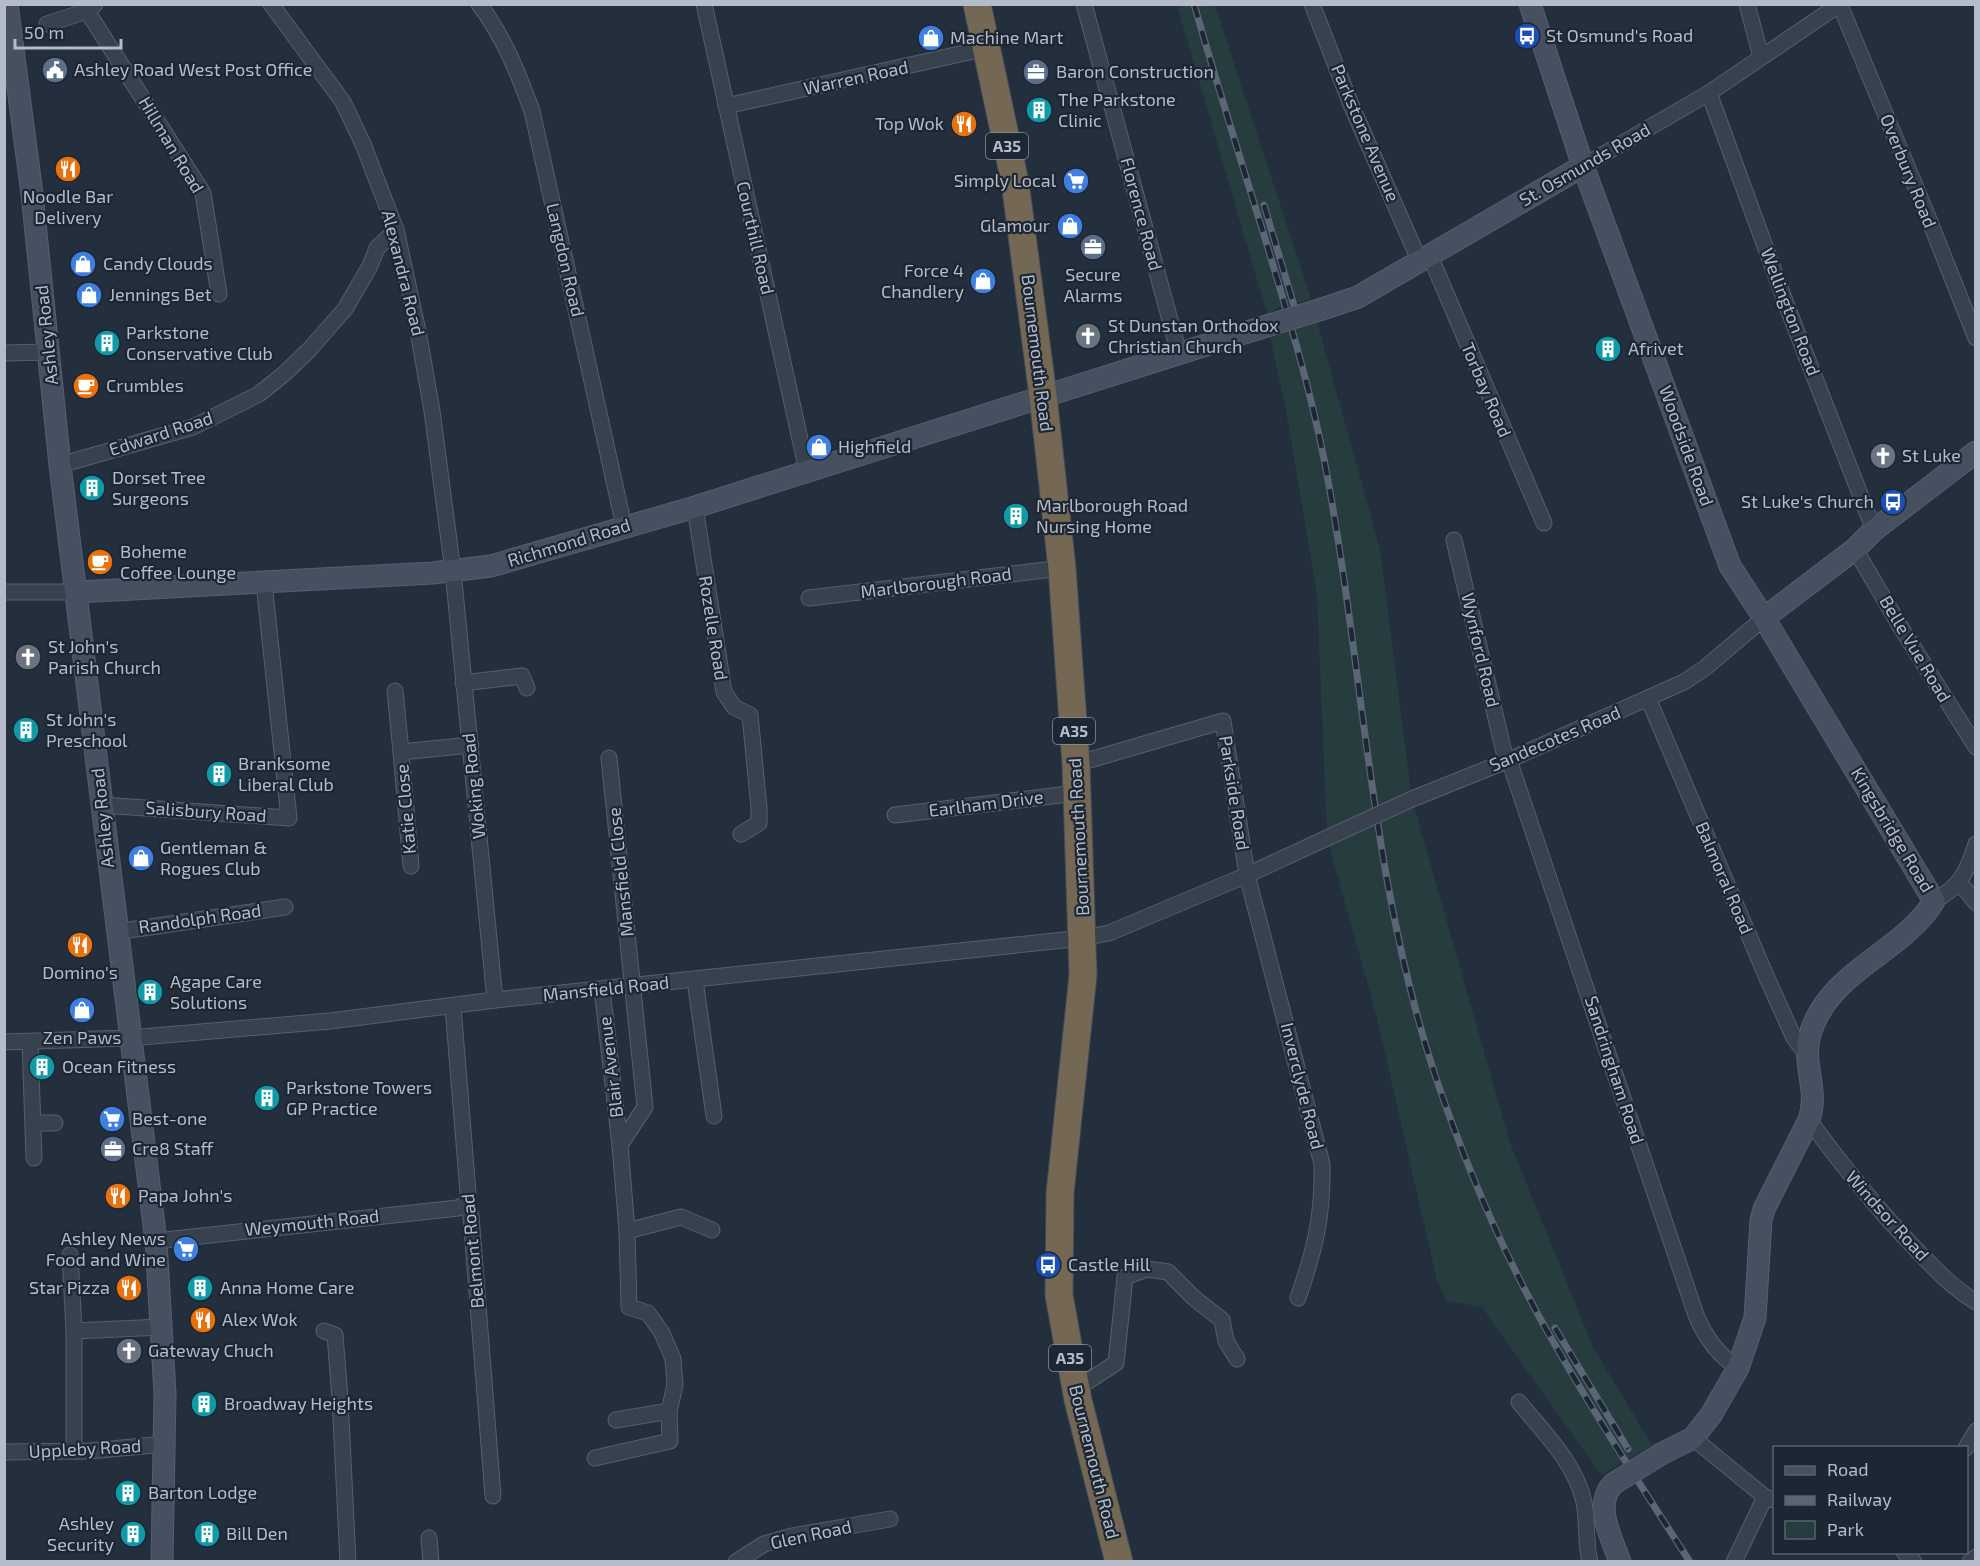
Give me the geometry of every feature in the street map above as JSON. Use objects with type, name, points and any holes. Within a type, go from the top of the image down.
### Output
[{"type":"highway","name":"Bournemouth Road","points":[[977,4],[1015,182],[1043,396],[1062,568],[1076,764],[1083,975],[1064,1149],[1059,1295],[1076,1389],[1119,1562]]},
{"type":"street","name":"Alexandra Road","points":[[272,4],[343,102],[363,144],[396,230],[418,331],[432,411],[453,572]]},
{"type":"street","name":"Langdon Road","points":[[479,4],[495,24],[514,63],[532,111],[624,526]]},
{"type":"street","name":"Courthill Road","points":[[704,4],[807,471]]},
{"type":"street","name":"Florence Road","points":[[1084,4],[1179,353]]},
{"type":"street","name":"Parkstone Avenue","points":[[1312,4],[1352,107],[1425,259]]},
{"type":"street","name":"Woodside Road","points":[[1530,4],[1583,166],[1730,566],[1764,618]]},
{"type":"street","points":[[1747,4],[1761,57]]},
{"type":"street","name":"St. Osmunds Road","points":[[1179,353],[1358,297],[1709,93],[1840,5]]},
{"type":"street","name":"Overbury Road","points":[[1840,5],[1976,338]]},
{"type":"street","points":[[47,24],[91,8]]},
{"type":"street","name":"Hillman Road","points":[[91,8],[203,193],[219,294]]},
{"type":"street","name":"Ashley Road","points":[[7,16],[32,194],[60,465],[156,1241],[162,1328],[165,1444],[162,1562]]},
{"type":"street","name":"Warren Road","points":[[726,106],[987,48]]},
{"type":"street","name":"Wellington Road","points":[[1709,93],[1788,309],[1874,530]]},
{"type":"street","name":"Edward Road","points":[[60,465],[193,426],[259,393],[284,374],[309,350],[345,309],[370,266],[377,248],[396,230]]},
{"type":"street","name":"Torbay Road","points":[[1425,259],[1544,523]]},
{"type":"street","points":[[4,353],[49,352]]},
{"type":"street","name":"Richmond Road","points":[[77,592],[453,572],[491,566],[695,507],[1179,353]]},
{"type":"street","name":"Sandecotes Road","points":[[1083,938],[1109,933],[1247,875],[1412,799],[1509,760],[1684,682],[1705,668],[1764,618],[1855,549],[1874,530],[1976,452]]},
{"type":"street","name":"Rozelle Road","points":[[695,507],[724,692],[734,707],[750,715],[759,823],[741,834]]},
{"type":"street","name":"Wynford Road","points":[[1454,540],[1504,752],[1509,760]]},
{"type":"street","name":"Belle Vue Road","points":[[1855,549],[1976,747]]},
{"type":"street","name":"Marlborough Road","points":[[810,598],[1062,568]]},
{"type":"street","name":"Woking Road","points":[[453,572],[495,1000]]},
{"type":"street","name":"Salisbury Road","points":[[102,805],[289,818],[264,583]]},
{"type":"street","points":[[4,592],[77,592]]},
{"type":"street","name":"Kingsbridge Road","points":[[1764,618],[1934,901],[1913,926],[1843,983],[1826,1001],[1808,1037],[1806,1054],[1813,1096],[1813,1108],[1809,1120]]},
{"type":"street","points":[[463,683],[522,676],[527,688]]},
{"type":"street","name":"Katie Close","points":[[395,691],[411,866]]},
{"type":"street","name":"Balmoral Road","points":[[1648,698],[1767,978],[1794,1038],[1806,1054]]},
{"type":"street","name":"Parkside Road","points":[[1076,764],[1223,721],[1247,875]]},
{"type":"street","name":"Katie Close","points":[[401,752],[471,745]]},
{"type":"street","name":"Mansfield Close","points":[[609,758],[633,987]]},
{"type":"street","name":"Sandringham Road","points":[[1509,760],[1696,1315],[1714,1348],[1723,1358],[1738,1368]]},
{"type":"street","name":"Earlham Drive","points":[[895,815],[1077,793]]},
{"type":"street","points":[[1934,901],[1957,885],[1966,872],[1976,844]]},
{"type":"street","name":"Inverclyde Road","points":[[1247,875],[1322,1164],[1323,1199],[1317,1237],[1298,1298]]},
{"type":"street","points":[[1957,885],[1965,890],[1976,903]]},
{"type":"street","name":"Randolph Road","points":[[116,932],[285,907]]},
{"type":"street","name":"Mansfield Road","points":[[4,1042],[130,1038],[330,1022],[495,1000],[1083,938]]},
{"type":"street","points":[[695,980],[714,1116]]},
{"type":"street","name":"Blair Avenue","points":[[620,1145],[645,1107],[633,987]]},
{"type":"street","name":"Blair Avenue","points":[[602,989],[620,1145],[627,1231],[629,1306],[648,1312],[662,1333],[673,1359],[675,1385],[669,1411]]},
{"type":"street","name":"Belmont Road","points":[[453,1007],[468,1192],[466,1203],[471,1216],[493,1496]]},
{"type":"street","points":[[30,1042],[34,1158]]},
{"type":"street","points":[[1620,1562],[1605,1517],[1606,1494],[1613,1484],[1661,1454],[1693,1438],[1711,1414],[1738,1368],[1755,1318],[1759,1240],[1764,1209],[1809,1120]]},
{"type":"street","name":"Windsor Road","points":[[1809,1120],[1847,1172],[1887,1218],[1953,1288],[1976,1302]]},
{"type":"street","points":[[33,1124],[55,1123]]},
{"type":"street","name":"Weymouth Road","points":[[156,1241],[458,1208],[466,1203]]},
{"type":"street","points":[[627,1231],[681,1217],[711,1230]]},
{"type":"street","points":[[70,1255],[74,1331],[74,1451]]},
{"type":"street","points":[[1076,1389],[1116,1363],[1125,1277],[1147,1269],[1168,1272],[1194,1298],[1222,1320],[1226,1341],[1237,1359]]},
{"type":"street","points":[[74,1331],[162,1328]]},
{"type":"street","points":[[335,1332],[348,1562]]},
{"type":"street","points":[[1519,1402],[1570,1465],[1579,1481],[1584,1504],[1586,1548],[1590,1562]]},
{"type":"street","points":[[595,1458],[670,1441],[669,1411],[616,1420]]},
{"type":"street","points":[[1967,1446],[1976,1431]]},
{"type":"street","points":[[1693,1438],[1770,1498],[1734,1562]]},
{"type":"street","name":"Uppleby Road","points":[[4,1452],[74,1451],[165,1444]]},
{"type":"street","name":"Glen Road","points":[[736,1562],[764,1544],[890,1519]]},
{"type":"street","points":[[429,1538],[431,1562]]},
{"type":"street","points":[[1970,1562],[1976,1557]]},
{"type":"green space","points":[[1177,5],[1215,5],[1311,299],[1279,308],[1267,314]]},
{"type":"green space","points":[[1314,311],[1380,549],[1412,799],[1510,1143],[1593,1347],[1652,1445],[1601,1475],[1482,1307],[1447,1301],[1437,1281],[1377,1018],[1327,838],[1317,594],[1286,411],[1268,326]]},
{"type":"railway","points":[[1194,4],[1289,318],[1318,431],[1338,537],[1370,771],[1396,926],[1414,1002],[1436,1078],[1475,1183],[1522,1285],[1622,1457],[1690,1562]]},
{"type":"railway","points":[[1264,205],[1295,309]]},
{"type":"railway","points":[[1555,1328],[1628,1449]]},
{"type":"place","name":"St Osmund's Road","points":[[1527,36]]},
{"type":"place","name":"Machine Mart","points":[[931,38]]},
{"type":"place","name":"Ashley Road West Post Office","points":[[55,70]]},
{"type":"place","name":"Baron Construction","points":[[1036,72]]},
{"type":"place","name":"The Parkstone Clinic","points":[[1039,110]]},
{"type":"place","name":"Top Wok","points":[[964,124]]},
{"type":"place","name":"Noodle Bar Delivery","points":[[68,169]]},
{"type":"place","name":"Simply Local","points":[[1076,181]]},
{"type":"place","name":"Glamour","points":[[1070,226]]},
{"type":"place","name":"Secure Alarms","points":[[1093,247]]},
{"type":"place","name":"Candy Clouds","points":[[83,264]]},
{"type":"place","name":"Force 4 Chandlery","points":[[983,281]]},
{"type":"place","name":"Jennings Bet","points":[[89,295]]},
{"type":"place","name":"St Dunstan Orthodox Christian Church","points":[[1088,336]]},
{"type":"place","name":"Parkstone Conservative Club","points":[[107,343]]},
{"type":"place","name":"Afrivet","points":[[1608,349]]},
{"type":"place","name":"Crumbles","points":[[86,386]]},
{"type":"place","name":"Highfield","points":[[819,447]]},
{"type":"place","name":"St Luke","points":[[1883,456]]},
{"type":"place","name":"Dorset Tree Surgeons","points":[[92,488]]},
{"type":"place","name":"St Luke's Church","points":[[1893,502]]},
{"type":"place","name":"Marlborough Road Nursing Home","points":[[1016,516]]},
{"type":"place","name":"Boheme Coffee Lounge","points":[[100,562]]},
{"type":"place","name":"St John's Parish Church","points":[[28,657]]},
{"type":"place","name":"St John's Preschool","points":[[26,730]]},
{"type":"place","name":"Branksome Liberal Club","points":[[219,774]]},
{"type":"place","name":"Gentleman & Rogues Club","points":[[141,858]]},
{"type":"place","name":"Domino's","points":[[80,945]]},
{"type":"place","name":"Agape Care Solutions","points":[[150,992]]},
{"type":"place","name":"Zen Paws","points":[[82,1010]]},
{"type":"place","name":"Ocean Fitness","points":[[42,1067]]},
{"type":"place","name":"Parkstone Towers GP Practice","points":[[267,1098]]},
{"type":"place","name":"Best-one","points":[[112,1119]]},
{"type":"place","name":"Cre8 Staff","points":[[113,1149]]},
{"type":"place","name":"Papa John's","points":[[118,1196]]},
{"type":"place","name":"Ashley News Food and Wine","points":[[186,1249]]},
{"type":"place","name":"Castle Hill","points":[[1048,1265]]},
{"type":"place","name":"Star Pizza","points":[[129,1288]]},
{"type":"place","name":"Anna Home Care","points":[[200,1288]]},
{"type":"place","name":"Alex Wok","points":[[203,1320]]},
{"type":"place","name":"Gateway Chuch","points":[[129,1351]]},
{"type":"place","name":"Broadway Heights","points":[[204,1404]]},
{"type":"place","name":"Barton Lodge","points":[[128,1493]]},
{"type":"place","name":"Ashley Security","points":[[133,1534]]},
{"type":"place","name":"Bill Den","points":[[207,1534]]}]
